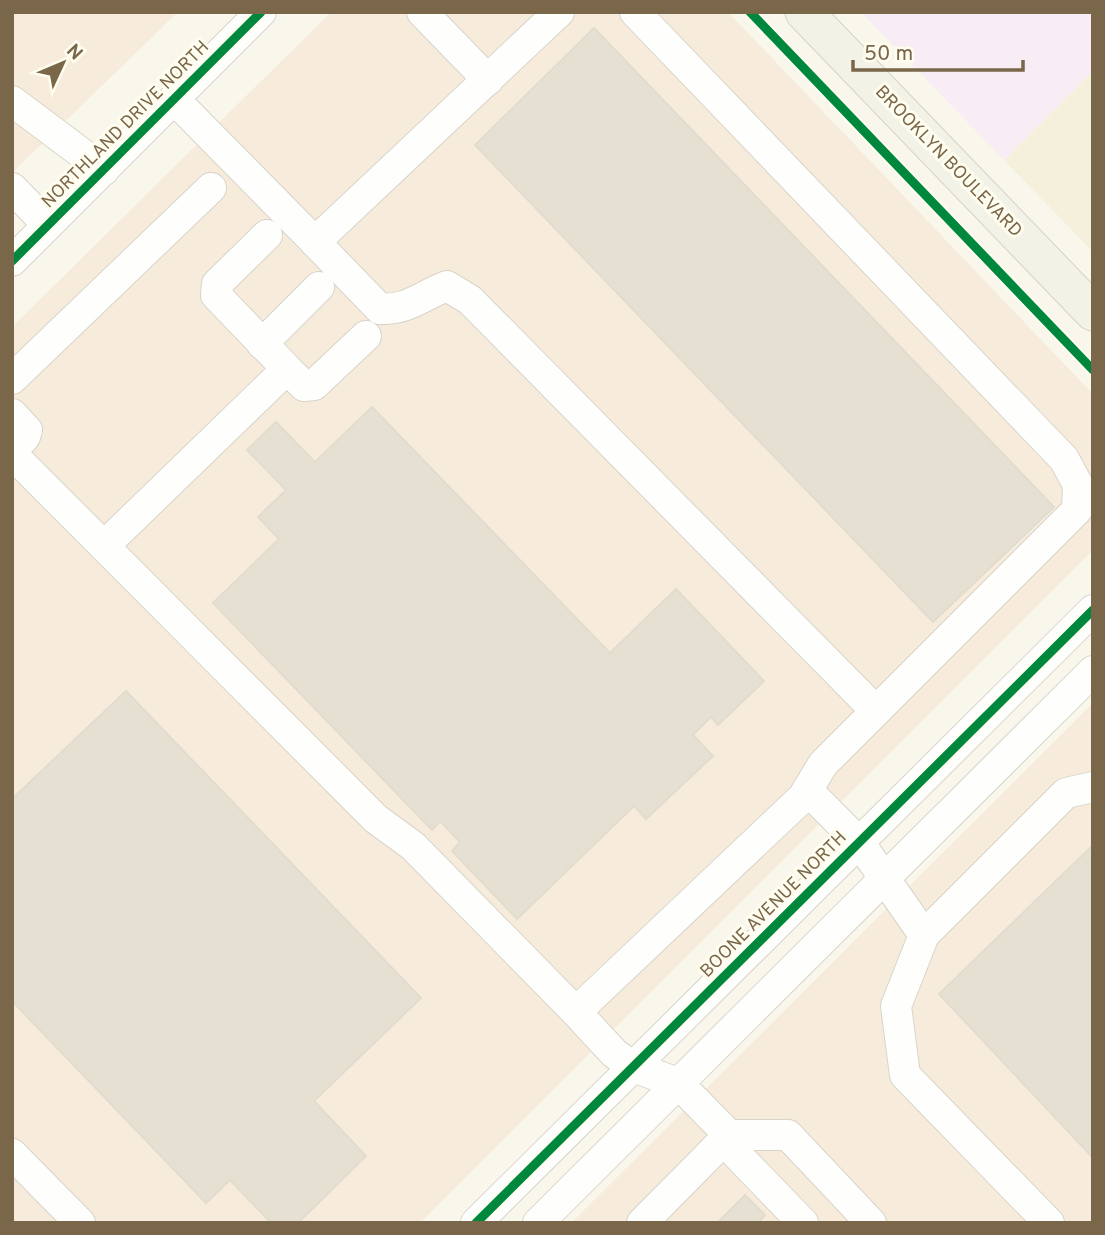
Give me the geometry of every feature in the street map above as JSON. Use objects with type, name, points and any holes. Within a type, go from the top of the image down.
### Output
[{"type":"main road","name":"BROOKLYN BOULEVARD","points":[[804,12],[1093,312]]},
{"type":"street","name":"NORTHLAND DRIVE NORTH","points":[[12,261],[261,12]]},
{"type":"street","points":[[422,12],[488,80]]},
{"type":"street","points":[[314,242],[559,12]]},
{"type":"street","points":[[576,1013],[807,790],[823,764],[1077,510],[1078,485],[1064,459],[635,12]]},
{"type":"street","points":[[174,99],[380,309],[401,310],[421,296],[447,286],[470,300],[876,711]]},
{"type":"street","points":[[12,101],[104,170]]},
{"type":"street","points":[[12,188],[48,225]]},
{"type":"street","points":[[12,379],[211,188]]},
{"type":"street","points":[[267,235],[217,284],[216,295],[286,369],[304,386],[314,385],[366,336]]},
{"type":"street","points":[[262,344],[319,287]]},
{"type":"street","points":[[104,546],[286,369]]},
{"type":"street","points":[[12,414],[27,430],[25,437],[12,452],[376,819],[413,846],[614,1053],[633,1067],[678,1083],[803,1223]]},
{"type":"street","name":"BOONE AVENUE NORTH","points":[[476,1223],[1093,610]]},
{"type":"street","points":[[538,1223],[1093,671]]},
{"type":"street","points":[[1049,1223],[905,1075],[896,1006],[924,935],[1066,793],[1093,787]]},
{"type":"street","points":[[807,790],[859,842],[924,935]]},
{"type":"street","points":[[642,1223],[727,1138],[788,1135],[871,1223]]},
{"type":"street","points":[[12,1154],[79,1223]]},
{"type":"shaded area","points":[[12,12],[178,12],[12,173]]},
{"type":"shaded area","points":[[331,12],[728,12],[1093,394],[1093,550],[420,1223],[12,1223],[12,327]]},
{"type":"shaded area","points":[[861,12],[1093,12],[1093,71],[1004,160]]},
{"type":"shaded area","points":[[1093,71],[1093,252],[1004,160]]},
{"type":"shaded area","points":[[1093,703],[1093,1223],[571,1223]]},
{"type":"building","points":[[594,28],[1054,507],[933,622],[475,145]]},
{"type":"building","points":[[372,407],[610,653],[676,589],[764,681],[718,725],[711,717],[693,735],[713,756],[646,819],[634,806],[517,919],[452,851],[460,842],[440,821],[432,830],[213,603],[279,539],[258,517],[286,490],[247,450],[276,422],[315,462]]},
{"type":"building","points":[[126,691],[421,998],[314,1101],[366,1156],[298,1223],[271,1223],[230,1180],[206,1203],[12,1001],[12,799]]},
{"type":"building","points":[[1093,845],[1093,1158],[939,994]]},
{"type":"building","points":[[745,1195],[765,1215],[758,1223],[717,1223]]},
{"type":"cycle path","points":[[12,261],[261,12]]},
{"type":"cycle path","points":[[750,12],[1093,370]]},
{"type":"cycle path","points":[[476,1223],[1093,610]]}]
